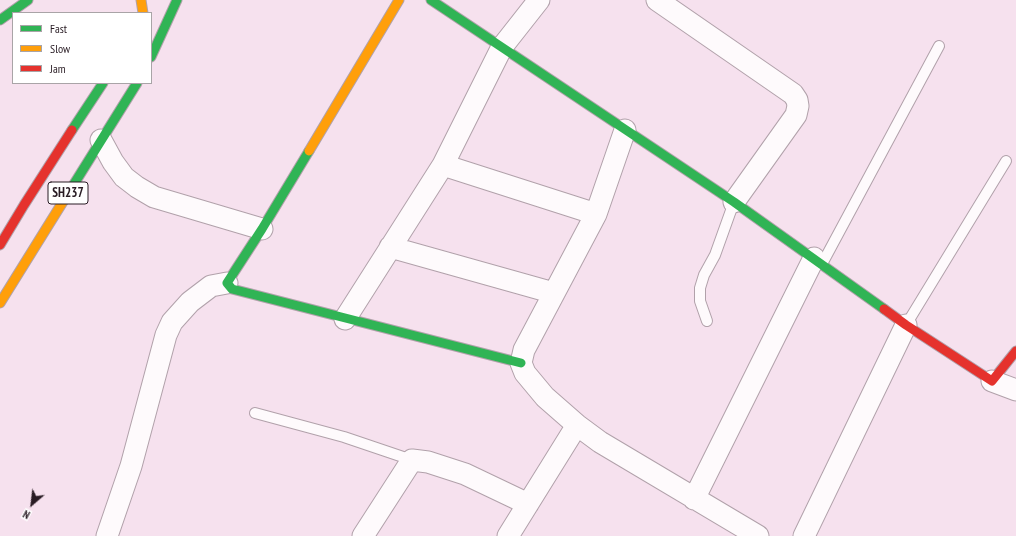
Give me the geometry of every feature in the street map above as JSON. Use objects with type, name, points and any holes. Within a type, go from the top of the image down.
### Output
[{"type":"main road","points":[[0,20],[28,0]]},
{"type":"main road","points":[[141,0],[142,12]]},
{"type":"main road","points":[[152,55],[177,0]]},
{"type":"main road","points":[[399,0],[262,228],[227,283],[232,289],[521,363]]},
{"type":"main road","points":[[431,0],[734,202],[818,261],[906,326],[992,381],[1016,352]]},
{"type":"main road","name":"SH237","points":[[0,245],[24,205],[102,84]]},
{"type":"main road","name":"SH237","points":[[0,303],[136,84]]},
{"type":"street","points":[[345,319],[443,165],[502,47],[539,0]]},
{"type":"street","points":[[664,2],[793,94],[797,100],[798,106],[796,115],[734,202]]},
{"type":"street","points":[[625,130],[596,214],[524,350],[521,363],[525,373],[545,398],[600,442],[758,536]]},
{"type":"street","points":[[101,140],[113,162],[124,177],[154,197],[262,228]]},
{"type":"street","points":[[443,165],[596,214]]},
{"type":"street","points":[[390,248],[554,293]]},
{"type":"street","points":[[694,498],[818,261]]},
{"type":"street","points":[[107,536],[131,466],[166,335],[172,322],[190,302],[212,286],[227,283]]},
{"type":"street","points":[[804,536],[906,326]]},
{"type":"street","points":[[992,381],[1016,390]]},
{"type":"street","points":[[512,535],[528,504],[577,425]]},
{"type":"street","points":[[363,536],[412,460],[428,462],[465,474],[528,504]]},
{"type":"lane","points":[[818,261],[939,46]]},
{"type":"lane","points":[[906,326],[1006,161]]},
{"type":"lane","points":[[707,321],[700,301],[700,288],[704,275],[715,256],[734,202]]},
{"type":"lane","points":[[255,413],[344,438],[412,460]]},
{"type":"traffic: fast","points":[[0,20],[28,0]]},
{"type":"traffic: fast","points":[[152,55],[177,0]]},
{"type":"traffic: fast","points":[[431,0],[734,202],[884,309]]},
{"type":"traffic: fast","points":[[72,130],[102,84]]},
{"type":"traffic: fast","points":[[69,192],[136,84]]},
{"type":"traffic: fast","points":[[309,151],[262,229],[227,283],[232,289],[521,363]]},
{"type":"traffic: slow","points":[[141,0],[143,12]]},
{"type":"traffic: slow","points":[[309,151],[399,0]]},
{"type":"traffic: slow","points":[[0,303],[69,192]]},
{"type":"traffic: jam","points":[[0,245],[72,130]]},
{"type":"traffic: jam","points":[[884,309],[992,381],[1016,351]]}]
